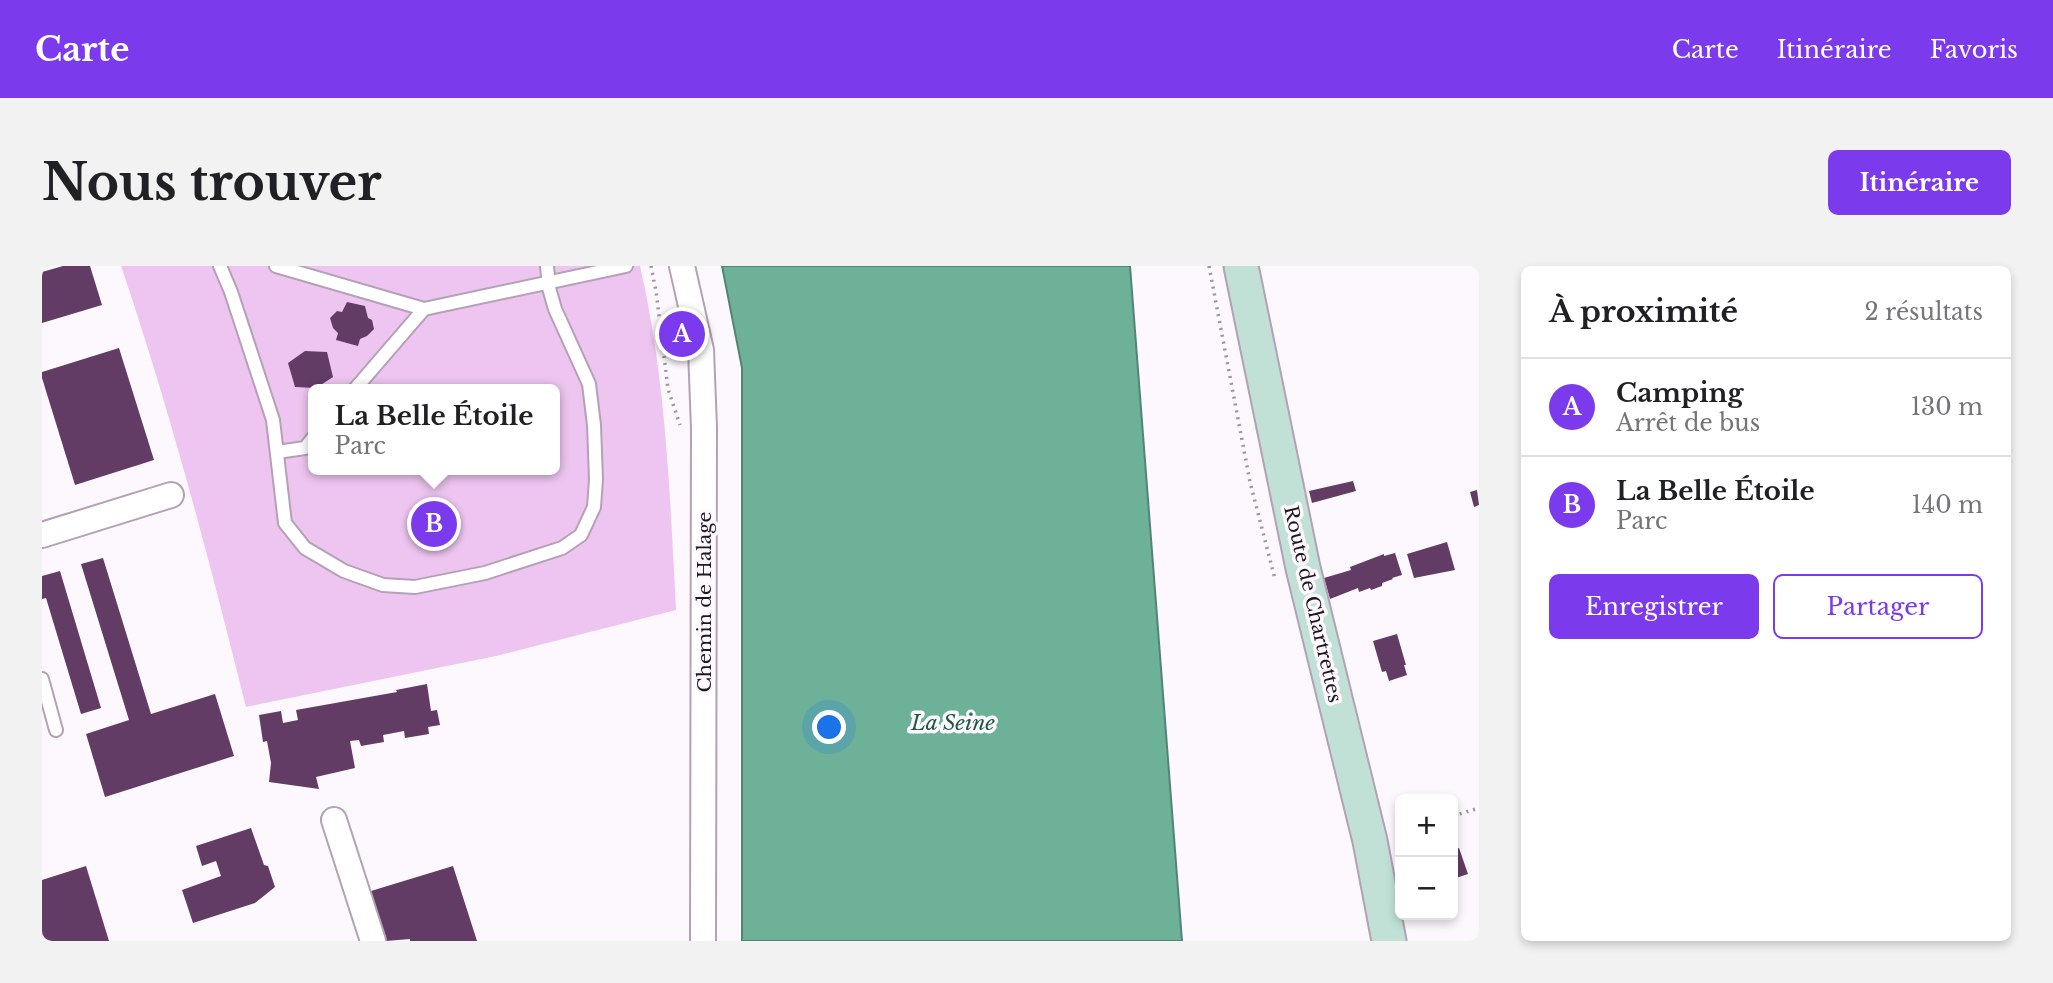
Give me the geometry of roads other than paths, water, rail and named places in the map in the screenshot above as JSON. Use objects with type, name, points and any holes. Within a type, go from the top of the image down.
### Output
[{"type":"main road","name":"Route de Chartrettes","points":[[1241,266],[1303,568],[1370,841],[1389,941]]},
{"type":"street","name":"Chemin de Halage","points":[[682,266],[701,350],[704,428],[703,941]]},
{"type":"street","points":[[42,535],[171,495]]},
{"type":"street","points":[[334,820],[373,941]]},
{"type":"lane","points":[[220,266],[273,420],[285,523],[305,548],[344,571],[383,585],[415,587],[485,573],[562,548],[581,535],[594,507],[594,425],[589,384],[555,309],[547,266]]},
{"type":"lane","points":[[276,266],[424,309],[626,266]]},
{"type":"lane","points":[[359,384],[424,309]]},
{"type":"lane","points":[[276,452],[305,448],[308,444]]},
{"type":"lane","points":[[42,679],[56,730]]},
{"type":"water","name":"La Seine","points":[[722,266],[1130,266],[1182,941],[742,941],[742,368]]},
{"type":"place","name":"Camping","points":[[682,334]]},
{"type":"place","name":"La Belle Étoile","points":[[434,524]]}]
